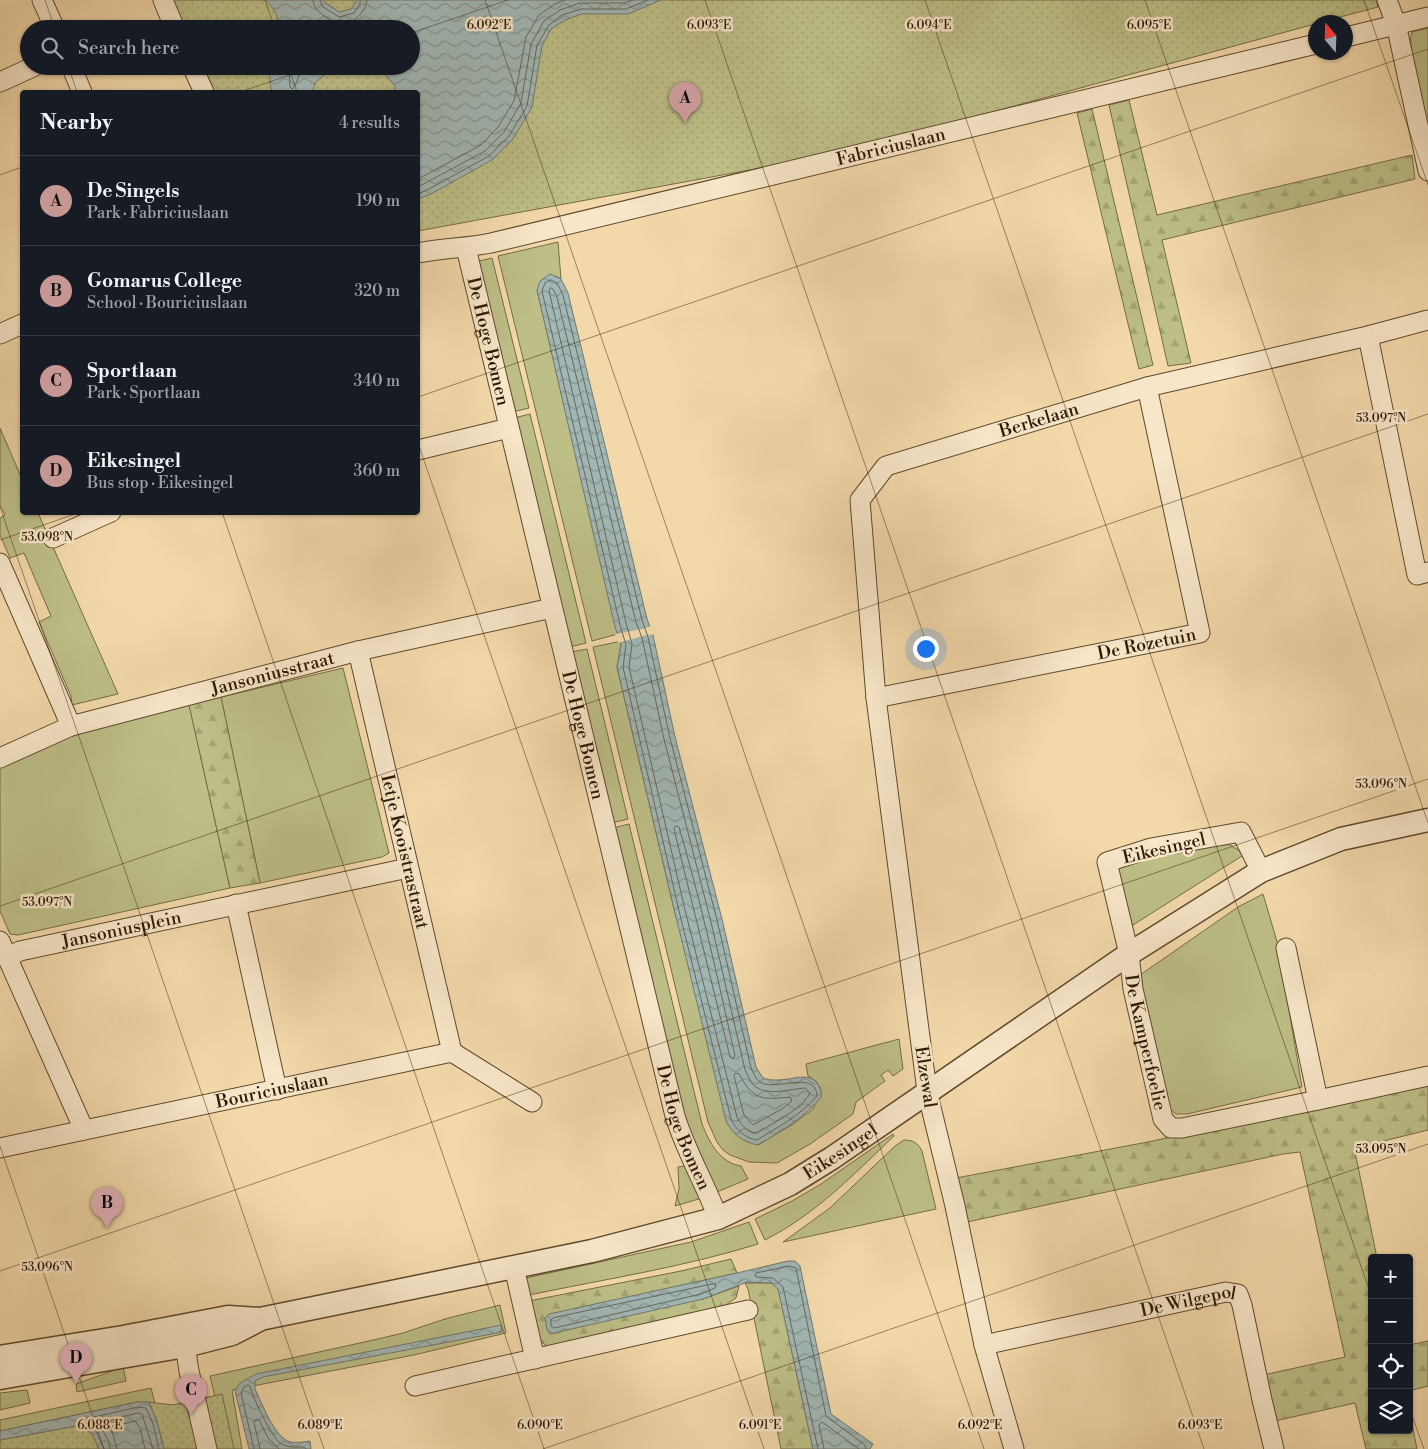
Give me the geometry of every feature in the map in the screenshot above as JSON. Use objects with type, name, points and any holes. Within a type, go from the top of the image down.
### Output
[{"type":"street","points":[[42,0],[51,20]]},
{"type":"street","points":[[163,0],[172,20]]},
{"type":"street","points":[[1387,0],[1396,24],[1428,171]]},
{"type":"street","points":[[1353,34],[1428,16]]},
{"type":"street","name":"Fabriciuslaan","points":[[420,252],[438,248],[466,248],[1308,46]]},
{"type":"street","points":[[0,82],[20,73]]},
{"type":"street","points":[[75,75],[81,90]]},
{"type":"street","points":[[196,75],[203,90]]},
{"type":"street","name":"De Hoge Bomen","points":[[466,248],[675,1116],[690,1158],[709,1195],[718,1218]]},
{"type":"street","name":"Berkelaan","points":[[876,698],[860,500],[886,466],[1147,387],[1368,336],[1428,320]]},
{"type":"street","points":[[0,334],[20,325]]},
{"type":"street","points":[[1368,336],[1417,575],[1428,572]]},
{"type":"street","name":"De Rozetuin","points":[[876,698],[1200,633],[1147,387]]},
{"type":"street","points":[[420,450],[509,428]]},
{"type":"street","points":[[53,538],[104,515]]},
{"type":"street","points":[[0,563],[71,726]]},
{"type":"street","name":"Jansoniusstraat","points":[[0,758],[71,726],[358,652],[552,608]]},
{"type":"street","name":"Ietje Kooistrastraat","points":[[358,652],[452,1052]]},
{"type":"street","name":"Elzewal","points":[[876,698],[927,1091],[955,1206],[984,1345],[1014,1449]]},
{"type":"street","name":"Eikesingel","points":[[0,1378],[183,1336],[228,1317],[260,1319],[592,1252],[718,1218],[790,1184],[832,1158],[1129,954],[1261,871],[1341,839],[1428,820]]},
{"type":"street","name":"Eikesingel","points":[[1129,954],[1107,862],[1151,848],[1241,832],[1261,871]]},
{"type":"street","name":"Jansoniusplein","points":[[3,949],[20,951],[408,868]]},
{"type":"street","points":[[236,904],[277,1090]]},
{"type":"street","points":[[1286,948],[1318,1100]]},
{"type":"street","points":[[3,949],[84,1130]]},
{"type":"street","name":"De Kamperfoelie","points":[[1129,954],[1133,989],[1163,1119],[1171,1128],[1182,1128],[1428,1076]]},
{"type":"street","points":[[452,1052],[532,1102]]},
{"type":"street","name":"Bouriciuslaan","points":[[0,1148],[452,1052]]},
{"type":"street","points":[[514,1267],[535,1359]]},
{"type":"street","name":"De Wilgepol","points":[[984,1345],[1226,1292],[1238,1294],[1274,1449]]},
{"type":"street","points":[[415,1386],[748,1310]]},
{"type":"street","points":[[183,1336],[207,1449]]},
{"type":"street","name":"Eikesingel","points":[[0,1357],[183,1336]]},
{"type":"green space","points":[[172,0],[1376,0],[1378,7],[1348,15],[1308,15],[1308,26],[842,153],[420,231],[420,90],[212,90],[205,75],[420,75],[420,20],[181,20]]},
{"type":"green space","points":[[1428,28],[1428,127],[1413,63],[1411,39],[1412,32]]},
{"type":"green space","points":[[1129,100],[1157,215],[1412,155],[1415,179],[1162,240],[1191,363],[1168,366],[1109,105]]},
{"type":"green space","points":[[1092,109],[1153,365],[1139,369],[1077,113]]},
{"type":"green space","points":[[558,242],[561,279],[556,276],[537,290],[618,634],[592,641],[498,256]]},
{"type":"green space","points":[[492,258],[529,408],[513,412],[479,261]]},
{"type":"green space","points":[[530,414],[586,643],[570,647],[514,418]]},
{"type":"green space","points":[[0,428],[20,474],[20,515],[39,515],[118,694],[72,705],[71,696],[39,622],[51,616],[24,553],[10,558],[0,535],[0,518],[5,515],[0,505]]},
{"type":"green space","points":[[620,642],[621,645],[617,667],[675,913],[758,1145],[793,1124],[813,1109],[821,1089],[816,1081],[808,1076],[806,1064],[899,1039],[903,1069],[893,1076],[888,1070],[881,1075],[885,1081],[856,1102],[853,1114],[810,1144],[777,1163],[749,1162],[730,1155],[717,1142],[708,1122],[593,647]]},
{"type":"green space","points":[[587,649],[628,819],[612,823],[571,652]]},
{"type":"green space","points":[[343,668],[389,853],[382,857],[260,883],[221,697]]},
{"type":"green space","points":[[221,697],[260,883],[230,888],[189,705]]},
{"type":"green space","points":[[189,704],[230,888],[18,935],[10,934],[0,911],[0,766],[66,737],[119,721]]},
{"type":"green space","points":[[629,824],[702,1124],[716,1151],[727,1161],[741,1166],[748,1179],[717,1192],[686,1127],[613,828]]},
{"type":"green space","points":[[1223,841],[1245,854],[1133,925],[1129,919],[1117,865]]},
{"type":"green space","points":[[1263,894],[1278,945],[1302,1087],[1187,1114],[1176,1114],[1167,1107],[1140,975],[1238,907]]},
{"type":"green space","points":[[1428,1079],[1428,1130],[1355,1148],[1376,1254],[1368,1254],[1368,1434],[1413,1434],[1413,1429],[1417,1449],[1366,1449],[1355,1403],[1270,1422],[1259,1376],[1345,1357],[1300,1152],[1283,1154],[967,1222],[956,1178],[1153,1141]]},
{"type":"green space","points":[[893,1134],[894,1136],[833,1193],[784,1230],[765,1240],[755,1219],[821,1184]]},
{"type":"green space","points":[[904,1140],[915,1142],[922,1151],[936,1209],[783,1242],[830,1208],[895,1146]]},
{"type":"green space","points":[[685,1166],[702,1198],[675,1206],[679,1189],[678,1167]]},
{"type":"green space","points":[[749,1222],[758,1244],[673,1266],[529,1295],[526,1278],[691,1242]]},
{"type":"green space","points":[[731,1259],[737,1273],[643,1294],[703,1299],[739,1286],[736,1298],[714,1313],[548,1348],[537,1337],[529,1301],[681,1271]]},
{"type":"green space","points":[[745,1283],[771,1283],[778,1288],[813,1449],[781,1449],[748,1289]]},
{"type":"green space","points":[[500,1305],[506,1333],[414,1355],[232,1390],[242,1449],[227,1449],[210,1376],[403,1333],[445,1319]]},
{"type":"green space","points":[[1428,1341],[1428,1386],[1413,1390],[1413,1389],[1413,1344]]},
{"type":"green space","points":[[123,1367],[126,1381],[77,1392],[76,1384]]},
{"type":"green space","points":[[151,1388],[167,1449],[164,1449],[157,1422],[149,1402],[137,1402],[0,1431],[0,1420]]},
{"type":"green space","points":[[27,1390],[30,1403],[0,1410],[0,1393]]},
{"type":"green space","points":[[222,1394],[234,1449],[164,1449],[157,1422],[149,1402],[173,1405]]},
{"type":"green space","points":[[76,1426],[89,1431],[99,1449],[0,1449],[0,1440]]},
{"type":"water","points":[[265,0],[322,0],[339,12],[351,9],[357,0],[661,0],[628,14],[582,14],[565,20],[551,29],[542,46],[532,107],[513,139],[492,160],[420,198],[420,90],[394,90],[395,86],[386,75],[420,75],[420,20],[278,20],[271,6]]},
{"type":"water","points":[[270,75],[324,75],[316,82],[313,90],[272,90]]},
{"type":"water","points":[[550,274],[561,279],[568,293],[647,619],[653,635],[675,737],[722,919],[756,1067],[763,1078],[767,1079],[810,1078],[819,1087],[822,1096],[808,1111],[758,1145],[739,1137],[726,1121],[675,913],[617,667],[621,645],[615,627],[537,290],[540,281]]},
{"type":"water","points":[[795,1261],[800,1266],[831,1414],[873,1444],[870,1449],[813,1449],[778,1289],[771,1283],[747,1282],[703,1299],[550,1334],[547,1330],[545,1318],[549,1314]]},
{"type":"water","points":[[501,1325],[502,1332],[263,1377],[255,1381],[255,1389],[274,1427],[284,1439],[290,1442],[310,1441],[311,1449],[249,1449],[235,1391],[240,1383],[256,1374]]},
{"type":"water","points":[[137,1402],[149,1402],[157,1422],[164,1449],[99,1449],[89,1431],[76,1426],[0,1440],[0,1431]]},
{"type":"pier","points":[[652,626],[655,634],[618,643],[615,634]]},
{"type":"place","name":"De Singels","points":[[685,123]]},
{"type":"place","name":"Gomarus College","points":[[107,1228]]},
{"type":"place","name":"Eikesingel","points":[[76,1383]]},
{"type":"place","name":"Sportlaan","points":[[191,1415]]}]
